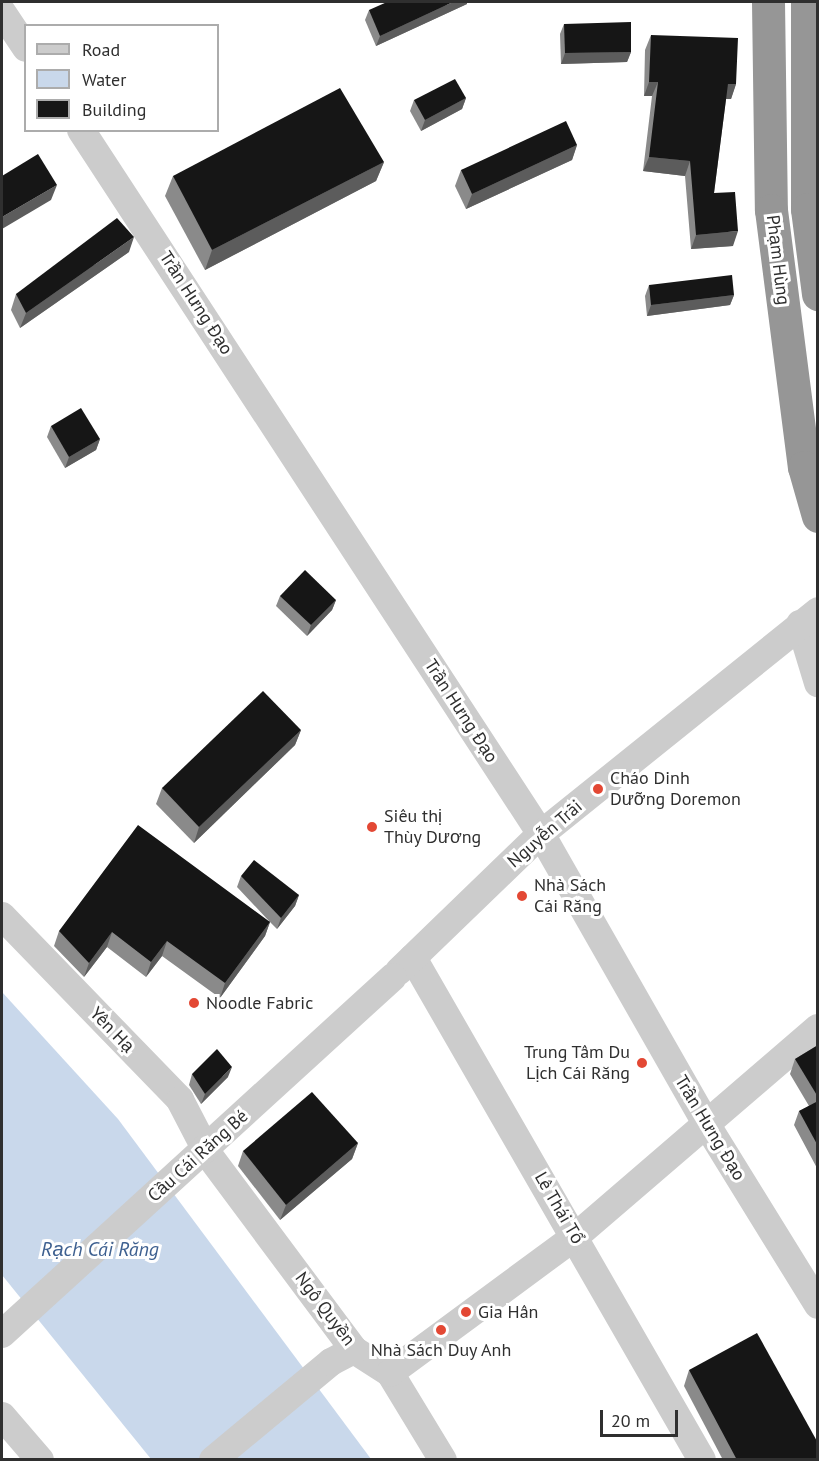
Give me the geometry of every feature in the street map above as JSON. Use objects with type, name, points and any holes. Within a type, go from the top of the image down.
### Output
[{"type":"highway","name":"Phạm Hùng","points":[[768,2],[771,210],[804,467],[818,516]]},
{"type":"highway","name":"Phạm Hùng","points":[[807,2],[807,209],[818,294]]},
{"type":"street","points":[[2,12],[24,45]]},
{"type":"street","name":"Trần Hưng Đạo","points":[[82,132],[541,834],[705,1122],[818,1305]]},
{"type":"street","points":[[809,618],[818,683]]},
{"type":"street","name":"Nguyễn Trãi","points":[[403,968],[541,834],[809,618]]},
{"type":"street","name":"Yên Hạ","points":[[2,916],[180,1100],[208,1154]]},
{"type":"street","name":"Lê Thái Tổ","points":[[403,968],[576,1236],[702,1460]]},
{"type":"street","name":"Cầu Cái Răng Bé","points":[[2,1334],[403,968]]},
{"type":"street","points":[[390,1373],[576,1236],[705,1122],[818,1028]]},
{"type":"street","name":"Ngô Quyền","points":[[208,1154],[343,1356],[390,1373],[443,1460]]},
{"type":"street","points":[[213,1460],[343,1356]]},
{"type":"street","points":[[2,1416],[40,1460]]},
{"type":"water","name":"Rạch Cái Răng","points":[[2,992],[118,1119],[371,1459],[151,1459],[2,1275]]},
{"type":"building","points":[[387,2],[453,2],[380,36],[369,10]]},
{"type":"building","points":[[631,22],[631,52],[565,53],[564,24]]},
{"type":"building","points":[[651,35],[738,38],[736,84],[728,84],[714,193],[735,192],[738,231],[696,235],[690,161],[649,157],[658,82],[649,82]]},
{"type":"building","points":[[455,79],[466,98],[425,120],[414,100]]},
{"type":"building","points":[[340,88],[384,162],[212,250],[173,176]]},
{"type":"building","points":[[566,121],[577,145],[472,194],[461,170]]},
{"type":"building","points":[[38,154],[57,185],[2,217],[2,176]]},
{"type":"building","points":[[117,218],[134,237],[26,313],[16,294]]},
{"type":"building","points":[[732,275],[734,295],[651,305],[649,285]]},
{"type":"building","points":[[81,408],[100,439],[69,457],[51,426]]},
{"type":"building","points":[[305,570],[336,600],[311,625],[280,596]]},
{"type":"building","points":[[263,691],[301,730],[199,827],[162,788]]},
{"type":"building","points":[[138,825],[270,922],[225,983],[167,941],[151,962],[112,932],[89,963],[59,931]]},
{"type":"building","points":[[254,860],[299,895],[281,918],[241,876]]},
{"type":"building","points":[[818,1045],[818,1097],[795,1059]]},
{"type":"building","points":[[217,1049],[232,1067],[205,1094],[192,1074]]},
{"type":"building","points":[[312,1092],[358,1143],[286,1205],[243,1151]]},
{"type":"building","points":[[818,1101],[818,1146],[799,1111]]},
{"type":"building","points":[[757,1333],[818,1443],[818,1460],[737,1460],[689,1370]]},
{"type":"place","name":"Cháo Dinh Dưỡng Doremon","points":[[598,789]]},
{"type":"place","name":"Siêu thị Thùy Dương","points":[[372,827]]},
{"type":"place","name":"Nhà Sách Cái Răng","points":[[522,896]]},
{"type":"place","name":"Noodle Fabric","points":[[194,1003]]},
{"type":"place","name":"Trung Tâm Du Lịch Cái Răng","points":[[642,1063]]},
{"type":"place","name":"Gia Hân","points":[[466,1312]]},
{"type":"place","name":"Nhà Sách Duy Anh","points":[[441,1330]]}]
